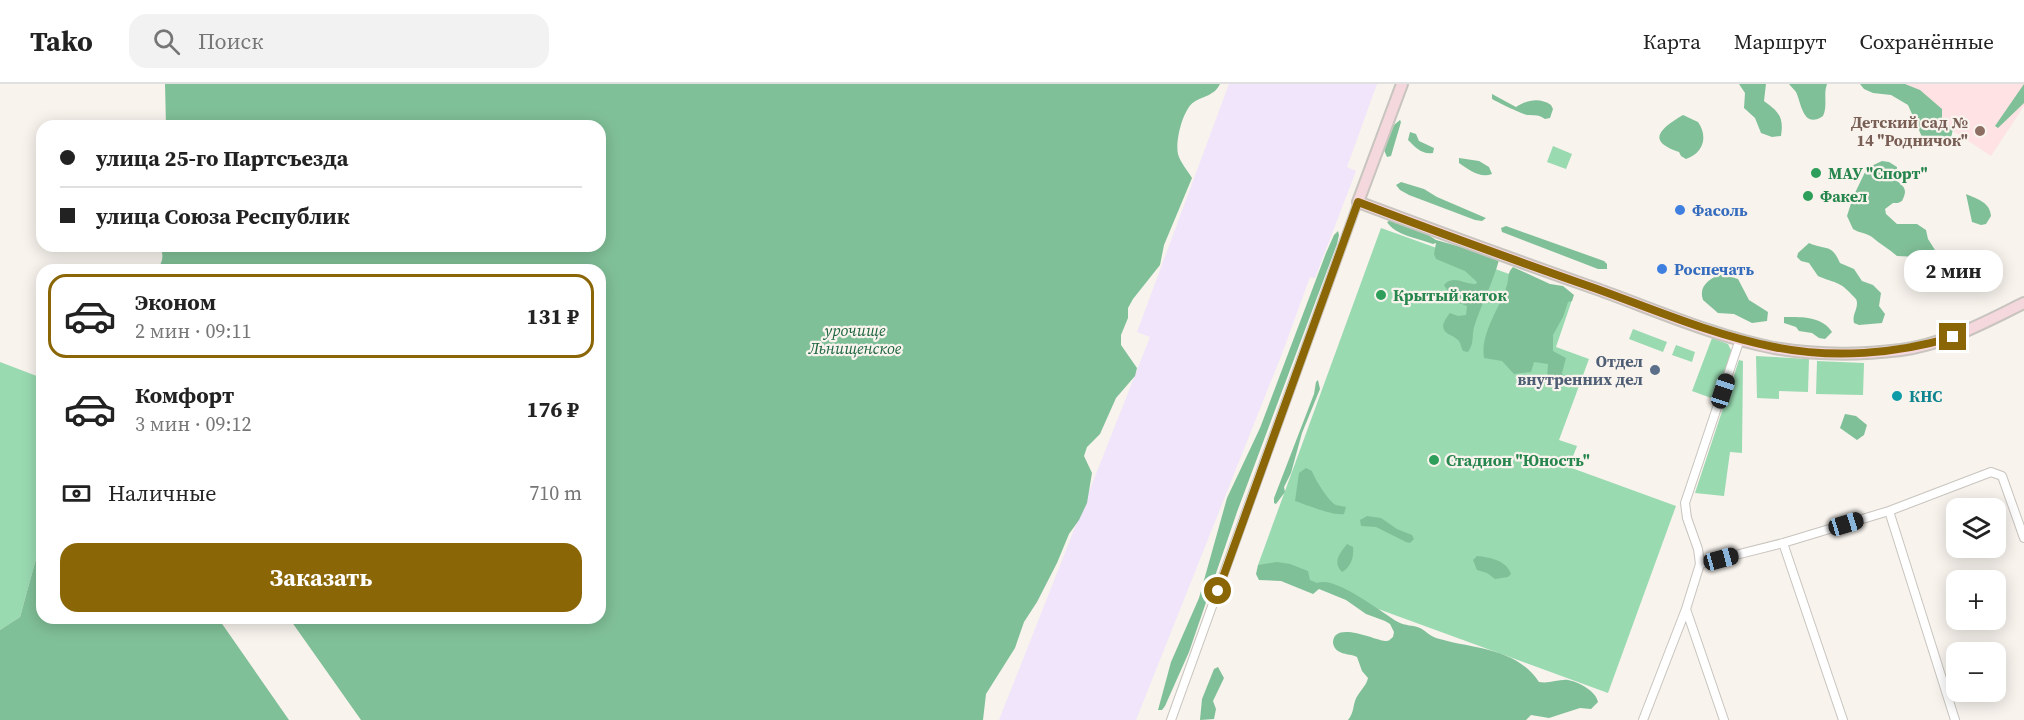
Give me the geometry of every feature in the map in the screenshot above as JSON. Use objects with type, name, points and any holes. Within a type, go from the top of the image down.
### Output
[{"type":"street","points":[[1171,720],[1402,84]]},
{"type":"street","points":[[1358,202],[1488,251],[1740,339],[1775,348],[1844,354],[1902,350],[1953,337],[2024,303]]},
{"type":"street","points":[[1643,720],[1686,609],[1700,564],[1685,503],[1740,339]]},
{"type":"street","points":[[1700,564],[1783,543],[1889,511],[1991,472],[2002,476],[2024,537]]},
{"type":"street","points":[[1889,511],[1955,720]]},
{"type":"street","points":[[1783,543],[1843,720]]},
{"type":"street","points":[[1686,609],[1724,720]]},
{"type":"shaded area","points":[[1229,84],[1377,84],[1347,167],[1356,171],[1315,278],[1310,277],[1283,351],[1136,720],[999,720],[1150,337],[1137,332]]},
{"type":"shaded area","name":"Детский сад № 14 \"Родничок\"","points":[[1882,84],[2024,84],[2024,106],[1991,156]]},
{"type":"green space","name":"урочище Льнищенское","points":[[165,84],[1220,84],[1212,93],[1194,102],[1183,118],[1177,148],[1182,163],[1192,178],[1164,245],[1160,265],[1133,299],[1128,308],[1128,318],[1121,335],[1121,345],[1137,368],[1135,376],[1116,398],[1100,434],[1087,447],[1084,456],[1092,473],[1087,503],[1069,534],[1037,602],[1024,622],[1015,648],[986,694],[983,720],[361,720],[293,624],[606,624],[606,264],[161,264],[162,252],[606,252],[606,120],[166,120]]},
{"type":"green space","points":[[1739,84],[1766,84],[1764,101],[1781,119],[1781,136],[1772,137],[1761,133],[1755,118],[1744,108],[1745,93]]},
{"type":"green space","points":[[1789,84],[1827,84],[1823,116],[1811,120],[1807,117],[1801,108],[1796,92]]},
{"type":"green space","points":[[1860,84],[1905,84],[1920,90],[1942,109],[1942,120],[1953,129],[1951,138],[1944,145],[1925,141],[1908,105],[1891,95],[1873,93],[1864,89]]},
{"type":"green space","points":[[2024,84],[2024,103],[1998,128],[1995,126]]},
{"type":"green space","points":[[1492,94],[1516,107],[1538,100],[1551,105],[1553,109],[1550,118],[1527,115],[1492,99]]},
{"type":"green space","points":[[1683,115],[1698,122],[1703,133],[1702,144],[1697,153],[1686,159],[1679,152],[1662,143],[1660,139],[1663,130]]},
{"type":"green space","points":[[1400,120],[1391,156],[1387,157],[1384,150],[1394,125]]},
{"type":"green space","points":[[1410,132],[1416,134],[1419,141],[1434,148],[1433,153],[1422,152],[1413,145],[1408,140]]},
{"type":"green space","points":[[1553,146],[1572,154],[1566,169],[1547,162]]},
{"type":"green space","points":[[1459,158],[1479,161],[1489,167],[1492,174],[1474,173],[1459,163]]},
{"type":"green space","points":[[1882,161],[1897,167],[1897,181],[1905,192],[1902,201],[1893,203],[1885,209],[1886,214],[1897,224],[1917,224],[1926,230],[1928,239],[1935,250],[1932,260],[1926,263],[1919,257],[1897,256],[1870,236],[1853,229],[1847,216],[1867,168]]},
{"type":"green space","points":[[1401,182],[1424,189],[1486,218],[1482,221],[1475,220],[1409,195],[1396,185]]},
{"type":"green space","points":[[1966,194],[1988,207],[1991,216],[1986,224],[1972,222]]},
{"type":"green space","points":[[1391,220],[1419,229],[1436,240],[1493,256],[1499,260],[1475,324],[1468,352],[1463,351],[1459,341],[1444,329],[1443,325],[1450,313],[1458,316],[1466,315],[1467,306],[1454,301],[1444,285],[1452,280],[1472,284],[1477,282],[1465,271],[1436,259],[1434,254],[1436,243],[1402,234],[1387,222]]},
{"type":"green space","points":[[1506,226],[1604,261],[1607,269],[1598,269],[1502,232],[1501,228]]},
{"type":"green space","name":"Стадион \"Юность\"","points":[[1381,228],[1573,297],[1556,347],[1589,359],[1559,440],[1577,446],[1569,467],[1676,506],[1608,693],[1258,565]]},
{"type":"green space","points":[[1338,231],[1337,244],[1237,512],[1189,652],[1165,706],[1162,710],[1158,710],[1171,662],[1199,598],[1227,498],[1260,428],[1326,253]]},
{"type":"green space","points":[[1809,243],[1831,250],[1840,263],[1854,269],[1862,281],[1873,285],[1881,293],[1879,306],[1885,314],[1882,323],[1859,325],[1854,323],[1856,299],[1840,285],[1818,276],[1809,263],[1797,257],[1798,253]]},
{"type":"green space","points":[[1513,267],[1550,284],[1563,286],[1574,295],[1572,301],[1568,302],[1553,335],[1553,351],[1566,358],[1562,373],[1565,384],[1557,392],[1554,391],[1547,378],[1548,364],[1534,362],[1531,372],[1514,374],[1502,361],[1484,358],[1485,339]]},
{"type":"green space","points":[[1722,274],[1738,279],[1749,300],[1768,312],[1767,321],[1752,323],[1734,314],[1718,313],[1703,300],[1702,291],[1706,283]]},
{"type":"green space","points":[[1784,317],[1817,320],[1832,332],[1825,339],[1819,338],[1812,333],[1799,331],[1796,327],[1784,323]]},
{"type":"green space","points":[[1633,329],[1667,342],[1663,352],[1629,339]]},
{"type":"green space","points":[[1712,338],[1728,344],[1732,352],[1714,399],[1692,391]]},
{"type":"green space","points":[[1676,345],[1695,352],[1692,362],[1672,355]]},
{"type":"green space","points":[[1756,356],[1809,359],[1808,392],[1779,391],[1779,399],[1757,398]]},
{"type":"green space","points":[[1739,360],[1743,361],[1742,453],[1730,452],[1724,496],[1695,493]]},
{"type":"green space","points":[[1817,361],[1864,363],[1863,395],[1816,394]]},
{"type":"green space","points":[[0,362],[36,376],[36,559],[20,617],[0,630]]},
{"type":"green space","points":[[1318,380],[1320,389],[1302,433],[1291,473],[1284,487],[1285,492],[1276,504],[1274,498]]},
{"type":"green space","points":[[1845,414],[1856,416],[1867,425],[1864,435],[1857,440],[1840,428]]},
{"type":"green space","points":[[1306,468],[1312,471],[1322,490],[1333,503],[1346,507],[1344,514],[1327,512],[1295,501],[1299,473]]},
{"type":"green space","points":[[1367,516],[1381,518],[1397,529],[1412,535],[1414,539],[1410,543],[1376,527],[1361,526],[1360,520]]},
{"type":"green space","points":[[1347,544],[1353,547],[1353,554],[1350,565],[1342,572],[1337,561]]},
{"type":"green space","points":[[1477,556],[1502,563],[1511,574],[1508,577],[1495,579],[1477,570],[1473,560]]},
{"type":"green space","points":[[36,559],[36,624],[222,624],[289,720],[0,720],[0,630],[20,617]]},
{"type":"green space","points":[[1277,562],[1308,571],[1310,580],[1317,583],[1335,584],[1346,589],[1398,622],[1420,628],[1434,637],[1506,656],[1518,662],[1539,682],[1568,680],[1577,683],[1591,691],[1598,702],[1591,709],[1580,708],[1549,718],[1531,715],[1526,720],[1348,720],[1356,698],[1368,678],[1362,671],[1357,657],[1335,649],[1333,643],[1335,636],[1347,632],[1387,641],[1393,637],[1394,632],[1390,624],[1385,621],[1366,614],[1346,600],[1319,589],[1313,594],[1281,581],[1259,580],[1256,574],[1258,565]]},
{"type":"green space","points":[[1218,667],[1224,678],[1213,701],[1216,709],[1214,719],[1200,720],[1202,699],[1214,669]]},
{"type":"place","name":"Детский сад № 14 \"Родничок\"","points":[[1980,131]]},
{"type":"place","name":"МАУ \"Спорт\"","points":[[1816,173]]},
{"type":"place","name":"Факел","points":[[1808,196]]},
{"type":"place","name":"Фасоль","points":[[1680,210]]},
{"type":"place","name":"Роспечать","points":[[1662,269]]},
{"type":"place","name":"Крытый каток","points":[[1381,295]]},
{"type":"place","name":"Отдел внутренних дел","points":[[1655,370]]},
{"type":"place","name":"КНС","points":[[1897,396]]},
{"type":"place","name":"Стадион \"Юность\"","points":[[1434,460]]},
{"type":"route","points":[[1218,591],[1358,202],[1680,319],[1775,348],[1844,354],[1902,350],[1953,337]]}]
